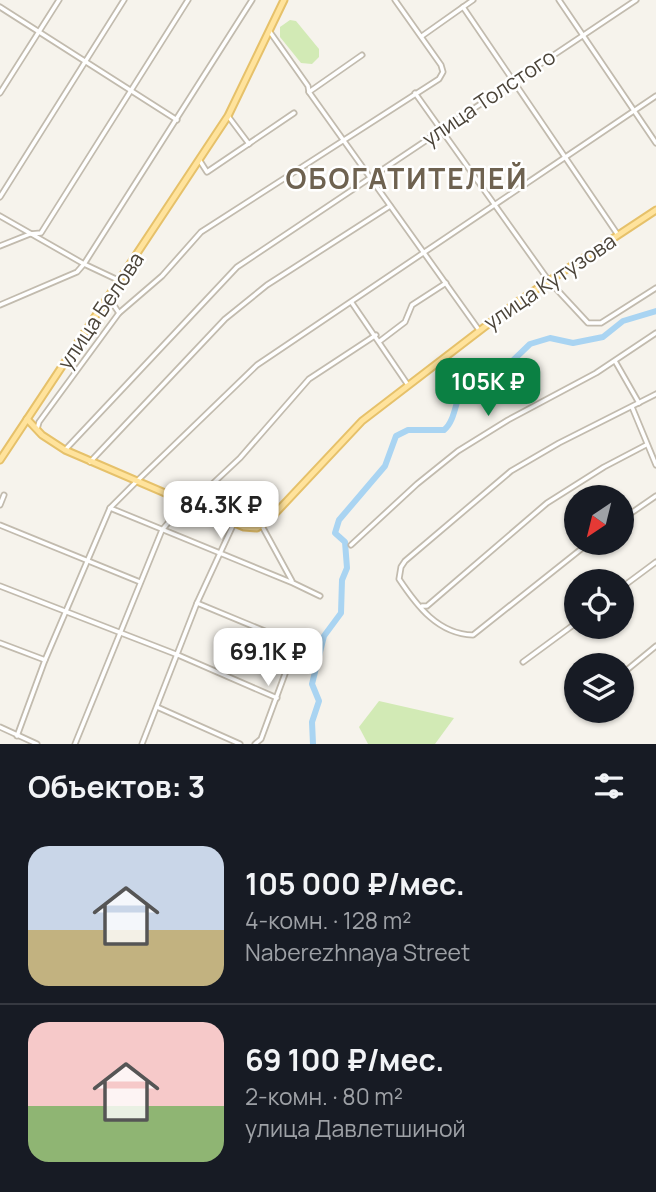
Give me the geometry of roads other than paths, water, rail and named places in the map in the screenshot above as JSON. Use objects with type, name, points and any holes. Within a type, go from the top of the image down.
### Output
[{"type":"main road","name":"улица Белова","points":[[0,460],[228,116],[284,0]]},
{"type":"main road","name":"улица Кутузова","points":[[262,526],[348,433],[479,330],[656,210]]},
{"type":"main road","points":[[27,419],[65,450],[234,523],[250,528],[262,526]]},
{"type":"street","points":[[0,93],[60,0]]},
{"type":"street","points":[[0,197],[124,0]]},
{"type":"street","points":[[0,246],[30,234],[41,233],[188,0]]},
{"type":"street","points":[[0,305],[77,272],[84,264],[252,0]]},
{"type":"street","points":[[37,429],[39,422],[119,313],[162,276],[201,232],[415,93],[432,85],[443,72],[422,36],[395,0]]},
{"type":"street","points":[[422,36],[473,0]]},
{"type":"street","points":[[559,0],[656,143]]},
{"type":"street","name":"улица Толстого","points":[[65,450],[237,267],[636,0]]},
{"type":"street","points":[[0,7],[177,120]]},
{"type":"street","points":[[463,7],[618,235]]},
{"type":"street","points":[[270,32],[308,86],[309,92],[479,330]]},
{"type":"street","points":[[309,92],[362,55]]},
{"type":"street","points":[[415,93],[549,281],[588,323],[600,323],[656,288]]},
{"type":"street","points":[[17,736],[45,660],[110,508],[136,481],[257,365],[656,96]]},
{"type":"street","points":[[200,161],[207,172],[294,113]]},
{"type":"street","points":[[228,116],[249,144]]},
{"type":"street","points":[[90,461],[225,319],[267,285],[390,206]]},
{"type":"street","points":[[0,216],[84,264],[120,281]]},
{"type":"street","points":[[380,341],[405,322],[412,305],[446,283]]},
{"type":"street","points":[[109,298],[119,313]]},
{"type":"street","points":[[352,302],[408,385]]},
{"type":"street","points":[[351,545],[458,451],[508,419],[615,361],[656,333]]},
{"type":"street","points":[[75,744],[163,530],[189,502],[240,458],[309,379],[376,335]]},
{"type":"street","points":[[615,361],[639,403]]},
{"type":"street","points":[[573,555],[480,632],[466,635],[433,621],[399,579],[399,572],[405,561],[511,471],[656,394]]},
{"type":"street","points":[[632,407],[656,465]]},
{"type":"street","points":[[421,606],[427,606],[548,503],[604,467],[646,445]]},
{"type":"street","points":[[0,505],[4,495]]},
{"type":"street","points":[[634,511],[656,496]]},
{"type":"street","points":[[110,508],[320,596]]},
{"type":"street","points":[[142,744],[197,603],[234,523]]},
{"type":"street","points":[[0,525],[140,582]]},
{"type":"street","points":[[262,526],[293,583]]},
{"type":"street","points":[[634,578],[656,562]]},
{"type":"street","points":[[0,586],[178,654],[277,698]]},
{"type":"street","points":[[197,603],[296,644],[261,739],[254,744]]},
{"type":"street","points":[[523,662],[564,632]]},
{"type":"street","points":[[0,643],[45,660]]},
{"type":"street","points":[[634,664],[656,646]]},
{"type":"street","points":[[157,706],[240,744]]},
{"type":"street","points":[[0,727],[37,744]]},
{"type":"waterway","points":[[313,744],[312,722],[319,701],[312,684],[324,636],[341,613],[342,580],[347,568],[345,542],[335,533],[339,520],[385,466],[396,436],[408,430],[444,430],[451,420],[468,377],[479,378],[490,370],[506,367],[530,344],[550,338],[573,343],[603,337],[623,321],[656,311]]},
{"type":"district","name":"ОБОГАТИТЕЛЕЙ","points":[[407,179]]}]
